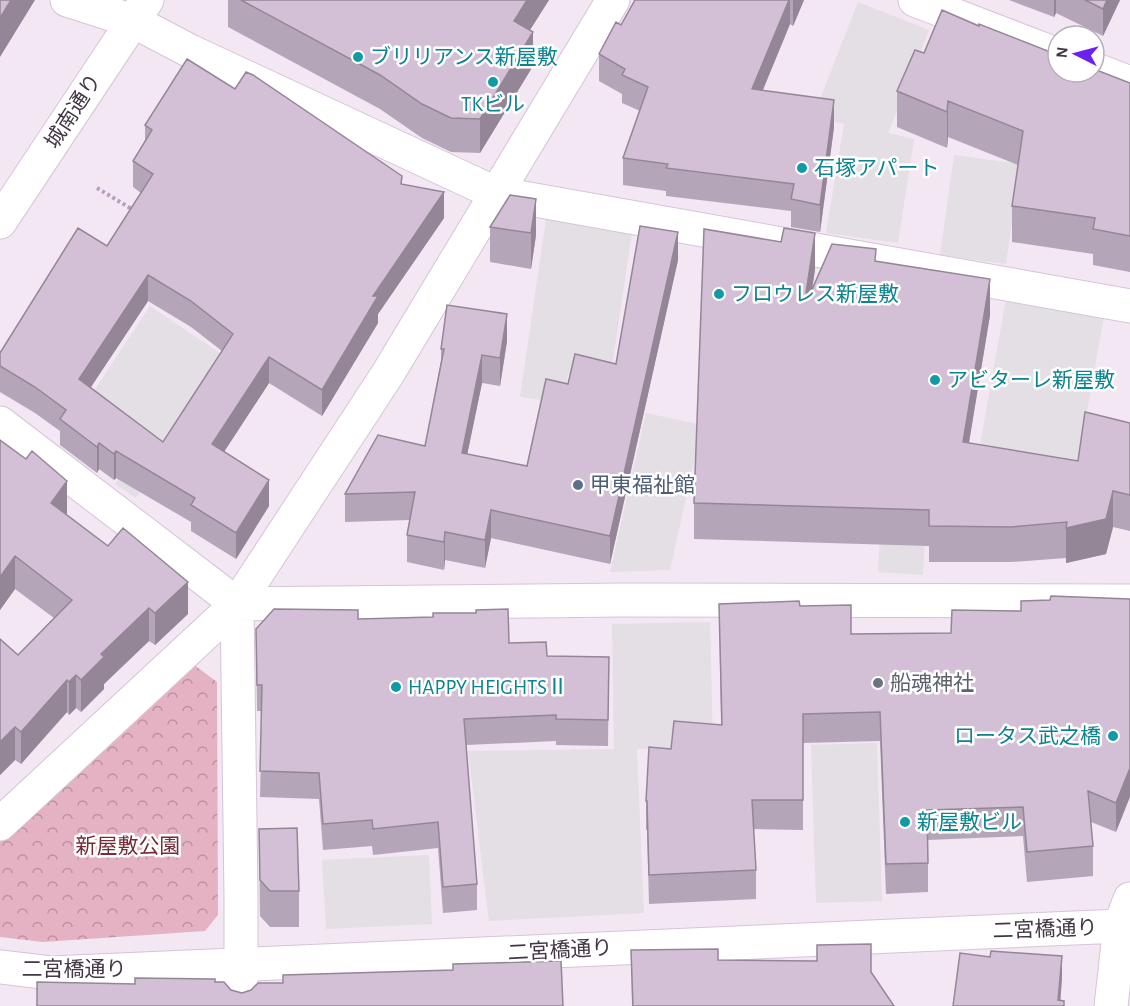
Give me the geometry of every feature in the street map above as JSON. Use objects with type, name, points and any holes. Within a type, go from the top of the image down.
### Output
[{"type":"street","points":[[67,0],[140,11],[190,51],[495,193],[1130,306]]},
{"type":"street","points":[[0,824],[237,604],[387,375],[613,0]]},
{"type":"street","points":[[915,0],[1046,50]]},
{"type":"street","name":"城南通り","points":[[0,222],[140,11]]},
{"type":"street","points":[[1106,74],[1130,83]]},
{"type":"street","points":[[0,423],[237,604],[612,600],[1130,602]]},
{"type":"street","points":[[237,604],[241,1006]]},
{"type":"street","points":[[1111,1006],[1125,912]]},
{"type":"street","name":"二宮橋通り","points":[[0,967],[51,973],[240,965],[1125,912]]},
{"type":"path","points":[[98,188],[139,214]]},
{"type":"green space","name":"新屋敷公園","points":[[193,664],[217,682],[218,915],[205,931],[43,942],[0,937],[0,842]]},
{"type":"shaded area","points":[[858,2],[929,30],[888,133],[914,139],[898,243],[826,233],[844,124],[813,117]]},
{"type":"shaded area","points":[[954,155],[1020,164],[1006,264],[940,255]]},
{"type":"shaded area","points":[[546,219],[632,232],[610,380],[568,374],[564,403],[520,397]]},
{"type":"shaded area","points":[[1006,299],[1104,316],[1073,491],[975,473]]},
{"type":"shaded area","points":[[150,306],[230,360],[136,498],[115,484],[142,445],[84,406]]},
{"type":"shaded area","points":[[646,413],[702,425],[670,570],[610,572]]},
{"type":"shaded area","points":[[884,464],[929,466],[923,575],[878,572]]},
{"type":"shaded area","points":[[710,622],[713,748],[637,749],[644,913],[489,921],[468,751],[614,749],[612,624]]},
{"type":"shaded area","points":[[877,743],[882,901],[816,903],[811,745]]},
{"type":"shaded area","points":[[429,855],[432,924],[326,929],[322,860]]},
{"type":"building","points":[[0,0],[11,0],[0,18]]},
{"type":"building","points":[[241,0],[527,0],[514,21],[533,32],[480,119],[451,118],[422,104],[380,75]]},
{"type":"building","points":[[635,0],[789,0],[752,89],[834,100],[820,205],[791,199],[794,184],[666,168],[668,164],[623,158],[648,87],[622,75],[625,69],[599,54],[616,22],[621,25]]},
{"type":"building","points":[[1085,0],[1107,0],[1103,9]]},
{"type":"building","points":[[942,10],[1046,50],[1046,84],[1106,84],[1106,74],[1130,83],[1130,236],[1093,229],[1095,218],[1012,206],[1023,131],[948,101],[947,112],[897,91],[915,50],[924,53]]},
{"type":"building","points":[[187,59],[235,89],[246,72],[402,176],[401,184],[444,192],[373,296],[378,296],[322,390],[269,357],[212,444],[269,480],[236,533],[191,505],[195,498],[116,451],[114,454],[99,443],[97,447],[60,419],[66,410],[35,387],[0,366],[0,353],[78,228],[107,246],[153,174],[133,161],[152,130],[145,125]],"holes":[[[148,275],[191,301],[233,334],[163,442],[79,379]]]},
{"type":"building","points":[[510,195],[536,199],[531,233],[490,227]]},
{"type":"building","points":[[640,226],[678,232],[610,536],[491,510],[485,540],[445,532],[444,542],[407,535],[415,492],[345,494],[378,435],[425,446],[444,349],[441,349],[447,305],[507,314],[500,358],[482,355],[462,453],[527,466],[546,379],[568,384],[575,354],[616,364]]},
{"type":"building","points":[[784,228],[815,233],[806,293],[810,294],[832,244],[876,249],[875,261],[990,279],[963,442],[1078,461],[1085,412],[1130,423],[1130,495],[1113,491],[1106,519],[1066,528],[1067,522],[1011,527],[929,526],[929,510],[694,503],[704,229],[781,242]]},
{"type":"building","points":[[0,440],[26,459],[32,451],[67,481],[51,503],[108,546],[123,528],[188,582],[155,613],[149,608],[101,654],[104,657],[81,680],[76,675],[69,682],[67,680],[21,732],[15,727],[0,742],[0,639],[18,655],[72,600],[15,556],[0,577]]},
{"type":"building","points":[[1051,596],[1130,599],[1130,768],[1116,803],[1088,791],[1093,846],[1027,852],[1023,807],[927,810],[928,863],[886,864],[880,712],[803,714],[803,800],[752,800],[756,870],[649,875],[646,801],[649,747],[671,749],[674,721],[722,725],[719,604],[799,601],[800,606],[851,605],[851,634],[951,633],[952,610],[1021,611],[1021,601],[1050,600]]},
{"type":"building","points":[[274,609],[358,610],[358,619],[433,617],[433,613],[476,613],[476,610],[508,609],[509,643],[546,642],[547,656],[609,657],[608,720],[556,719],[556,715],[464,719],[477,884],[443,887],[438,822],[373,829],[372,820],[323,824],[319,773],[260,771],[262,685],[257,685],[256,629]]},
{"type":"building","points":[[297,828],[299,891],[270,891],[260,880],[259,829]]},
{"type":"building","points":[[871,944],[871,972],[894,1006],[633,1006],[631,950],[718,949],[718,960],[817,961],[817,945]]},
{"type":"building","points":[[991,951],[1062,956],[1058,1000],[1064,1001],[1064,1006],[953,1006],[960,953],[990,957]]},
{"type":"building","points":[[561,961],[563,1006],[37,1006],[37,982],[135,984],[135,978],[215,979],[215,982],[224,982],[231,990],[242,993],[251,990],[258,983],[283,983],[283,975],[453,970],[453,964]]},
{"type":"place","name":"ブリリアンス新屋敷","points":[[358,57]]},
{"type":"place","name":"TKビル","points":[[493,82]]},
{"type":"place","name":"石塚アパート","points":[[802,168]]},
{"type":"place","name":"フロウレス新屋敷","points":[[719,294]]},
{"type":"place","name":"アビターレ新屋敷","points":[[935,380]]},
{"type":"place","name":"甲東福祉館","points":[[578,485]]},
{"type":"place","name":"船魂神社","points":[[878,683]]},
{"type":"place","name":"HAPPY HEIGHTSⅡ","points":[[396,687]]},
{"type":"place","name":"ロータス武之橋","points":[[1113,736]]},
{"type":"place","name":"新屋敷ビル","points":[[905,822]]}]
